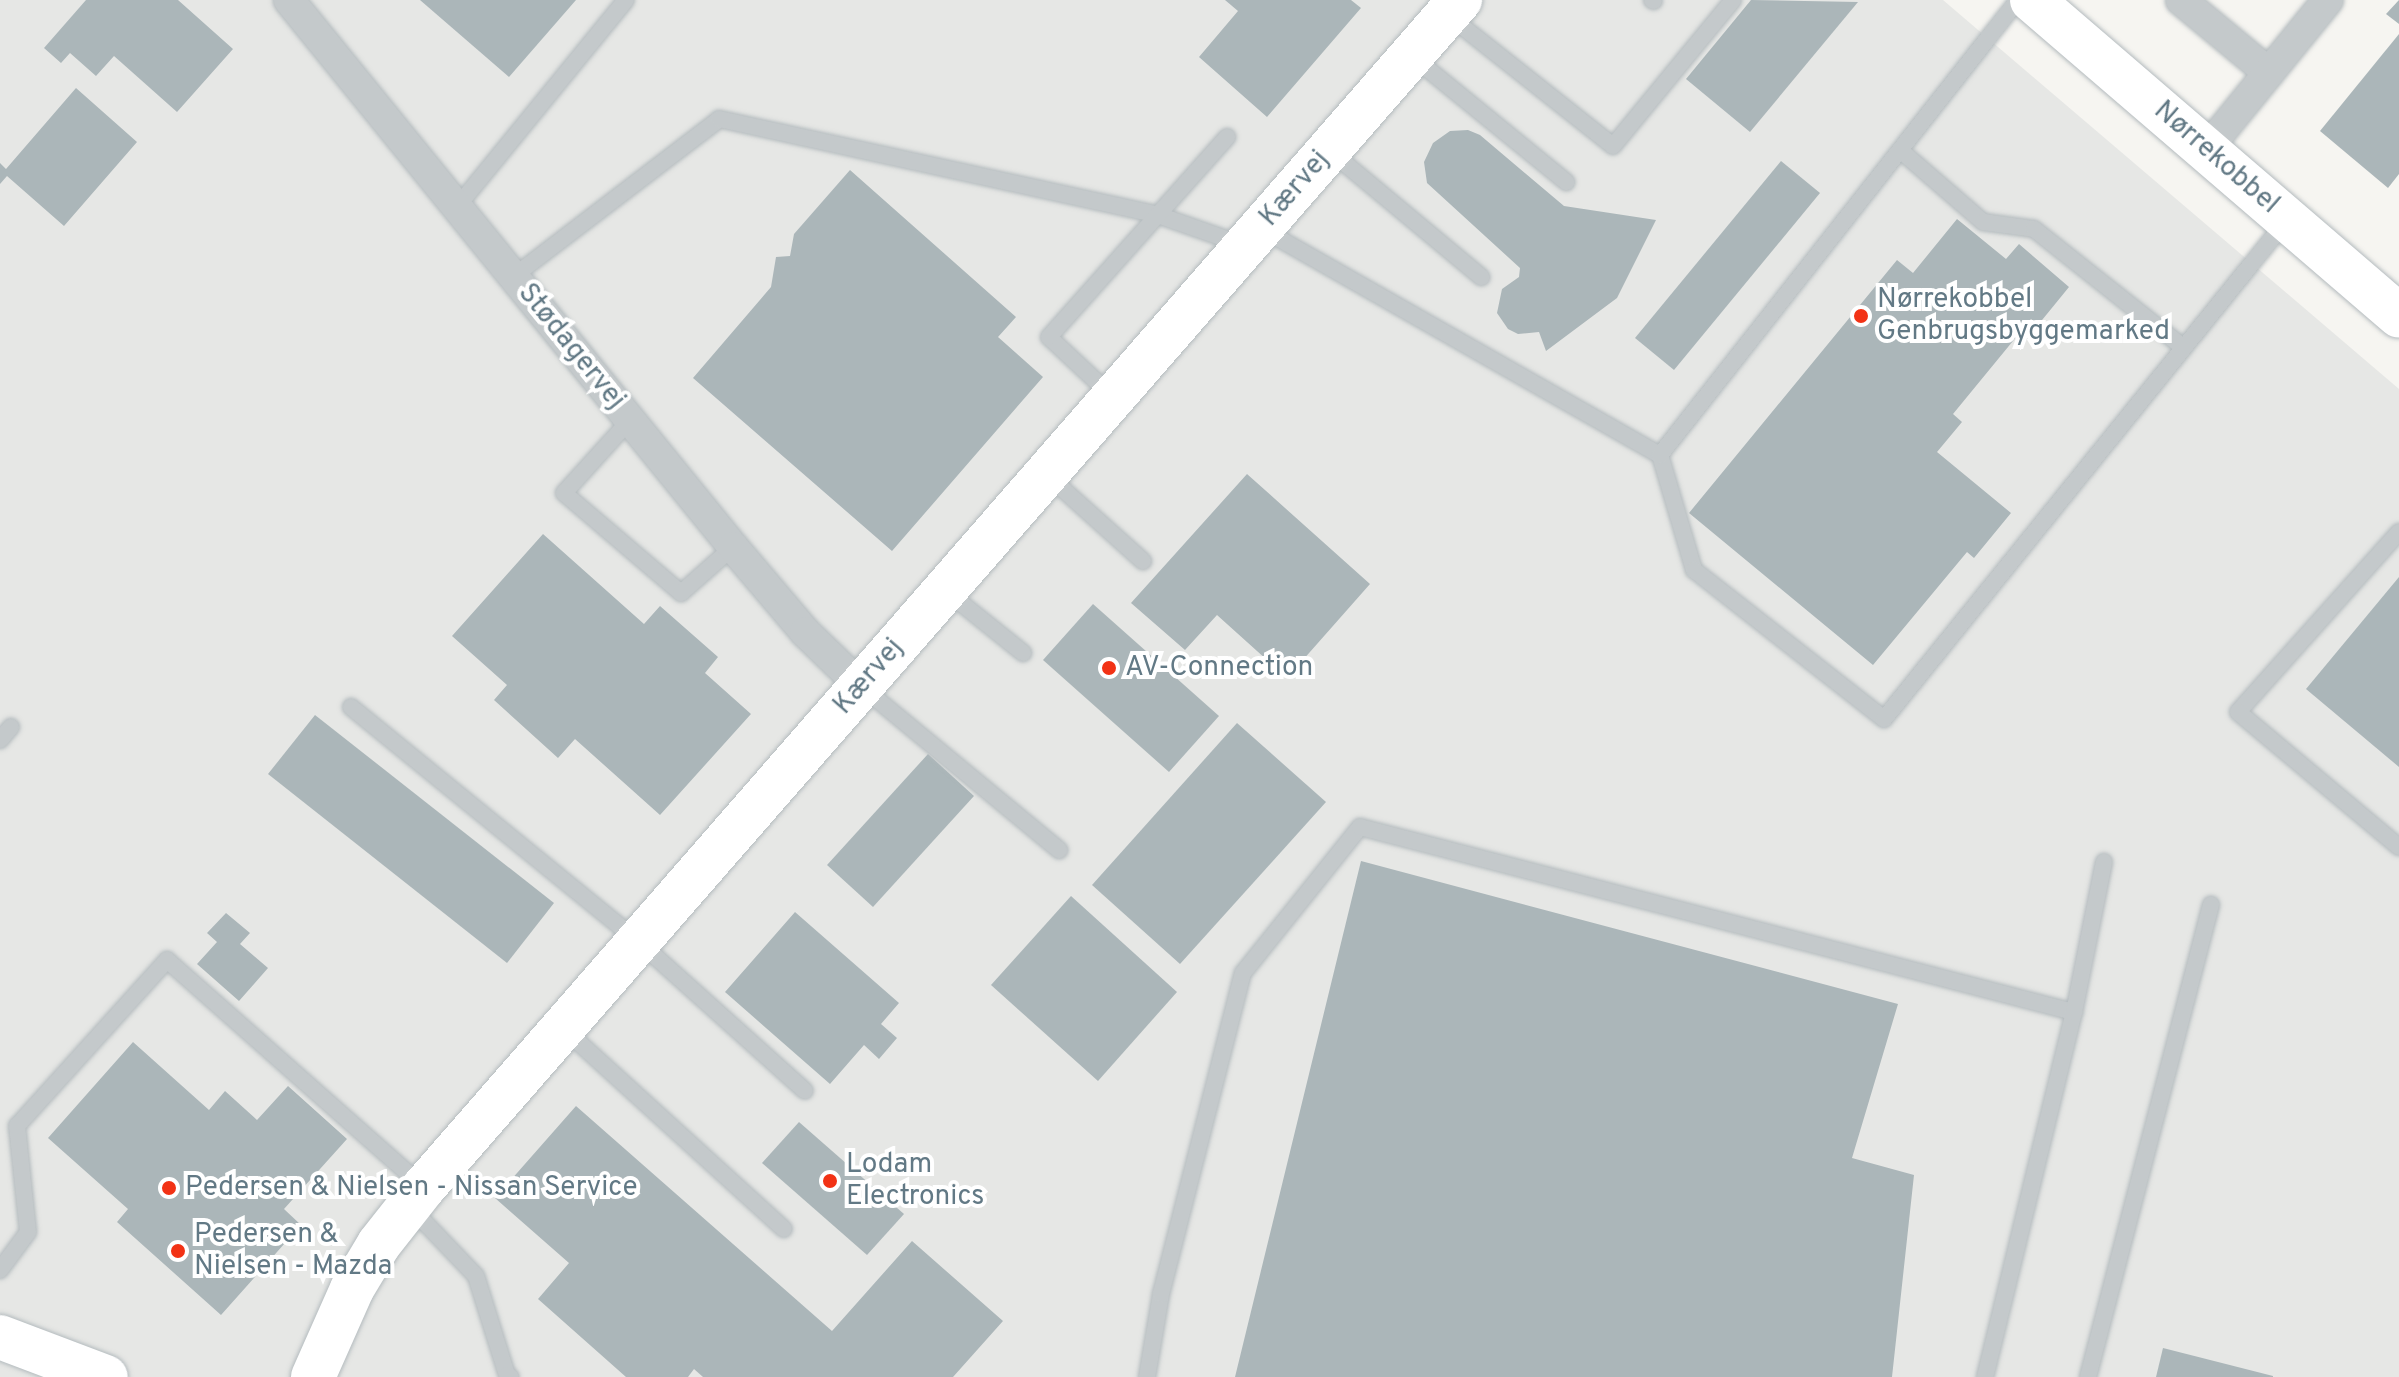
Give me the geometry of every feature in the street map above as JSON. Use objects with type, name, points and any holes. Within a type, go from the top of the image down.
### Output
[{"type":"street","name":"Stødagervej","points":[[289,0],[733,547],[805,632],[861,686]]},
{"type":"street","name":"Nørrekobbel","points":[[2032,0],[2399,316]]},
{"type":"street","points":[[2181,0],[2269,73]]},
{"type":"street","points":[[2206,150],[2328,0]]},
{"type":"street","name":"Kærvej","points":[[313,1377],[352,1289],[379,1244],[416,1196],[1453,7]]},
{"type":"street","points":[[0,1337],[106,1377]]},
{"type":"lane","points":[[457,207],[626,0]]},
{"type":"lane","points":[[1453,7],[1613,146],[1733,0]]},
{"type":"lane","points":[[1660,455],[2018,0]]},
{"type":"lane","points":[[1411,56],[1566,182]]},
{"type":"lane","points":[[514,276],[719,119],[1253,237],[1660,455],[1694,570],[1884,719],[2287,220]]},
{"type":"lane","points":[[1113,397],[1049,337],[1227,137]]},
{"type":"lane","points":[[1329,150],[1481,277]]},
{"type":"lane","points":[[1900,150],[1983,222],[2034,229],[2184,348]]},
{"type":"lane","points":[[630,420],[564,493],[681,593],[733,547]]},
{"type":"lane","points":[[1046,474],[1143,561]]},
{"type":"lane","points":[[2399,532],[2238,712],[2399,847]]},
{"type":"lane","points":[[945,590],[1023,653]]},
{"type":"lane","points":[[861,686],[1059,850]]},
{"type":"lane","points":[[351,707],[638,941],[805,1091]]},
{"type":"lane","points":[[1147,1377],[1161,1294],[1243,973],[1360,827],[2074,1012]]},
{"type":"lane","points":[[1985,1377],[2074,1012],[2104,862]]},
{"type":"lane","points":[[2088,1377],[2211,905]]},
{"type":"lane","points":[[0,1270],[28,1232],[17,1126],[167,960],[416,1196],[476,1276],[507,1375],[511,1377]]},
{"type":"lane","points":[[562,1028],[784,1229]]},
{"type":"shaded area","points":[[0,0],[1943,0],[2399,389],[2399,1377],[0,1377]]},
{"type":"building","points":[[86,0],[178,0],[233,49],[177,112],[114,56],[96,76],[70,53],[61,63],[44,48]]},
{"type":"building","points":[[420,0],[576,0],[509,77]]},
{"type":"building","points":[[1225,0],[1351,0],[1361,8],[1267,117],[1199,57],[1238,11]]},
{"type":"building","points":[[1751,0],[1858,2],[1750,132],[1686,79]]},
{"type":"building","points":[[2399,0],[2399,24],[2386,14]]},
{"type":"building","points":[[2399,34],[2399,174],[2388,188],[2320,131]]},
{"type":"building","points":[[76,88],[137,142],[64,226],[7,176],[0,184],[0,163],[6,169]]},
{"type":"building","points":[[1468,130],[1480,135],[1564,206],[1656,220],[1617,298],[1546,351],[1539,332],[1518,334],[1508,329],[1497,313],[1502,289],[1519,277],[1520,268],[1427,183],[1424,162],[1433,143],[1450,131]]},
{"type":"building","points":[[1781,161],[1820,193],[1674,370],[1635,338]]},
{"type":"building","points":[[850,170],[1016,317],[998,337],[1043,377],[892,551],[693,378],[771,287],[776,257],[790,256],[794,234]]},
{"type":"building","points":[[1957,219],[2006,259],[2019,244],[2069,287],[2038,325],[2031,319],[1953,414],[1962,422],[1937,452],[2011,513],[1974,558],[1967,552],[1873,665],[1689,513],[1897,260],[1913,273]]},
{"type":"building","points":[[1247,474],[1370,584],[1287,678],[1217,615],[1185,650],[1131,603]]},
{"type":"building","points":[[543,534],[644,624],[660,606],[718,657],[705,673],[751,714],[660,815],[575,739],[558,758],[494,700],[507,685],[452,636]]},
{"type":"building","points":[[2399,577],[2399,767],[2306,689]]},
{"type":"building","points":[[1093,604],[1219,716],[1169,772],[1043,660]]},
{"type":"building","points":[[315,715],[554,903],[507,963],[268,774]]},
{"type":"building","points":[[1237,723],[1326,802],[1180,964],[1092,885]]},
{"type":"building","points":[[928,754],[974,796],[873,907],[827,865]]},
{"type":"building","points":[[1361,861],[1898,1004],[1852,1158],[1914,1175],[1892,1377],[1235,1377]]},
{"type":"building","points":[[1071,896],[1177,992],[1098,1081],[991,985]]},
{"type":"building","points":[[795,912],[899,1003],[881,1024],[897,1038],[879,1059],[864,1045],[830,1084],[725,992]]},
{"type":"building","points":[[226,913],[250,933],[240,944],[268,968],[239,1001],[197,964],[217,942],[207,933]]},
{"type":"building","points":[[133,1042],[209,1110],[225,1091],[257,1120],[288,1086],[347,1139],[284,1209],[301,1225],[221,1315],[117,1222],[128,1209],[48,1138]]},
{"type":"building","points":[[576,1106],[832,1331],[912,1241],[1003,1321],[953,1377],[703,1377],[694,1369],[688,1377],[626,1377],[538,1299],[569,1263],[495,1198]]},
{"type":"building","points":[[799,1122],[904,1214],[867,1255],[762,1163]]},
{"type":"building","points":[[2163,1348],[2273,1376],[2273,1377],[2156,1377]]},
{"type":"place","name":"Nørrekobbel Genbrugsbyggemarked","points":[[1861,316]]},
{"type":"place","name":"AV-Connection","points":[[1109,668]]},
{"type":"place","name":"Lodam Electronics","points":[[830,1181]]},
{"type":"place","name":"Pedersen & Nielsen - Nissan Service","points":[[169,1188]]},
{"type":"place","name":"Pedersen & Nielsen - Mazda","points":[[178,1251]]}]
